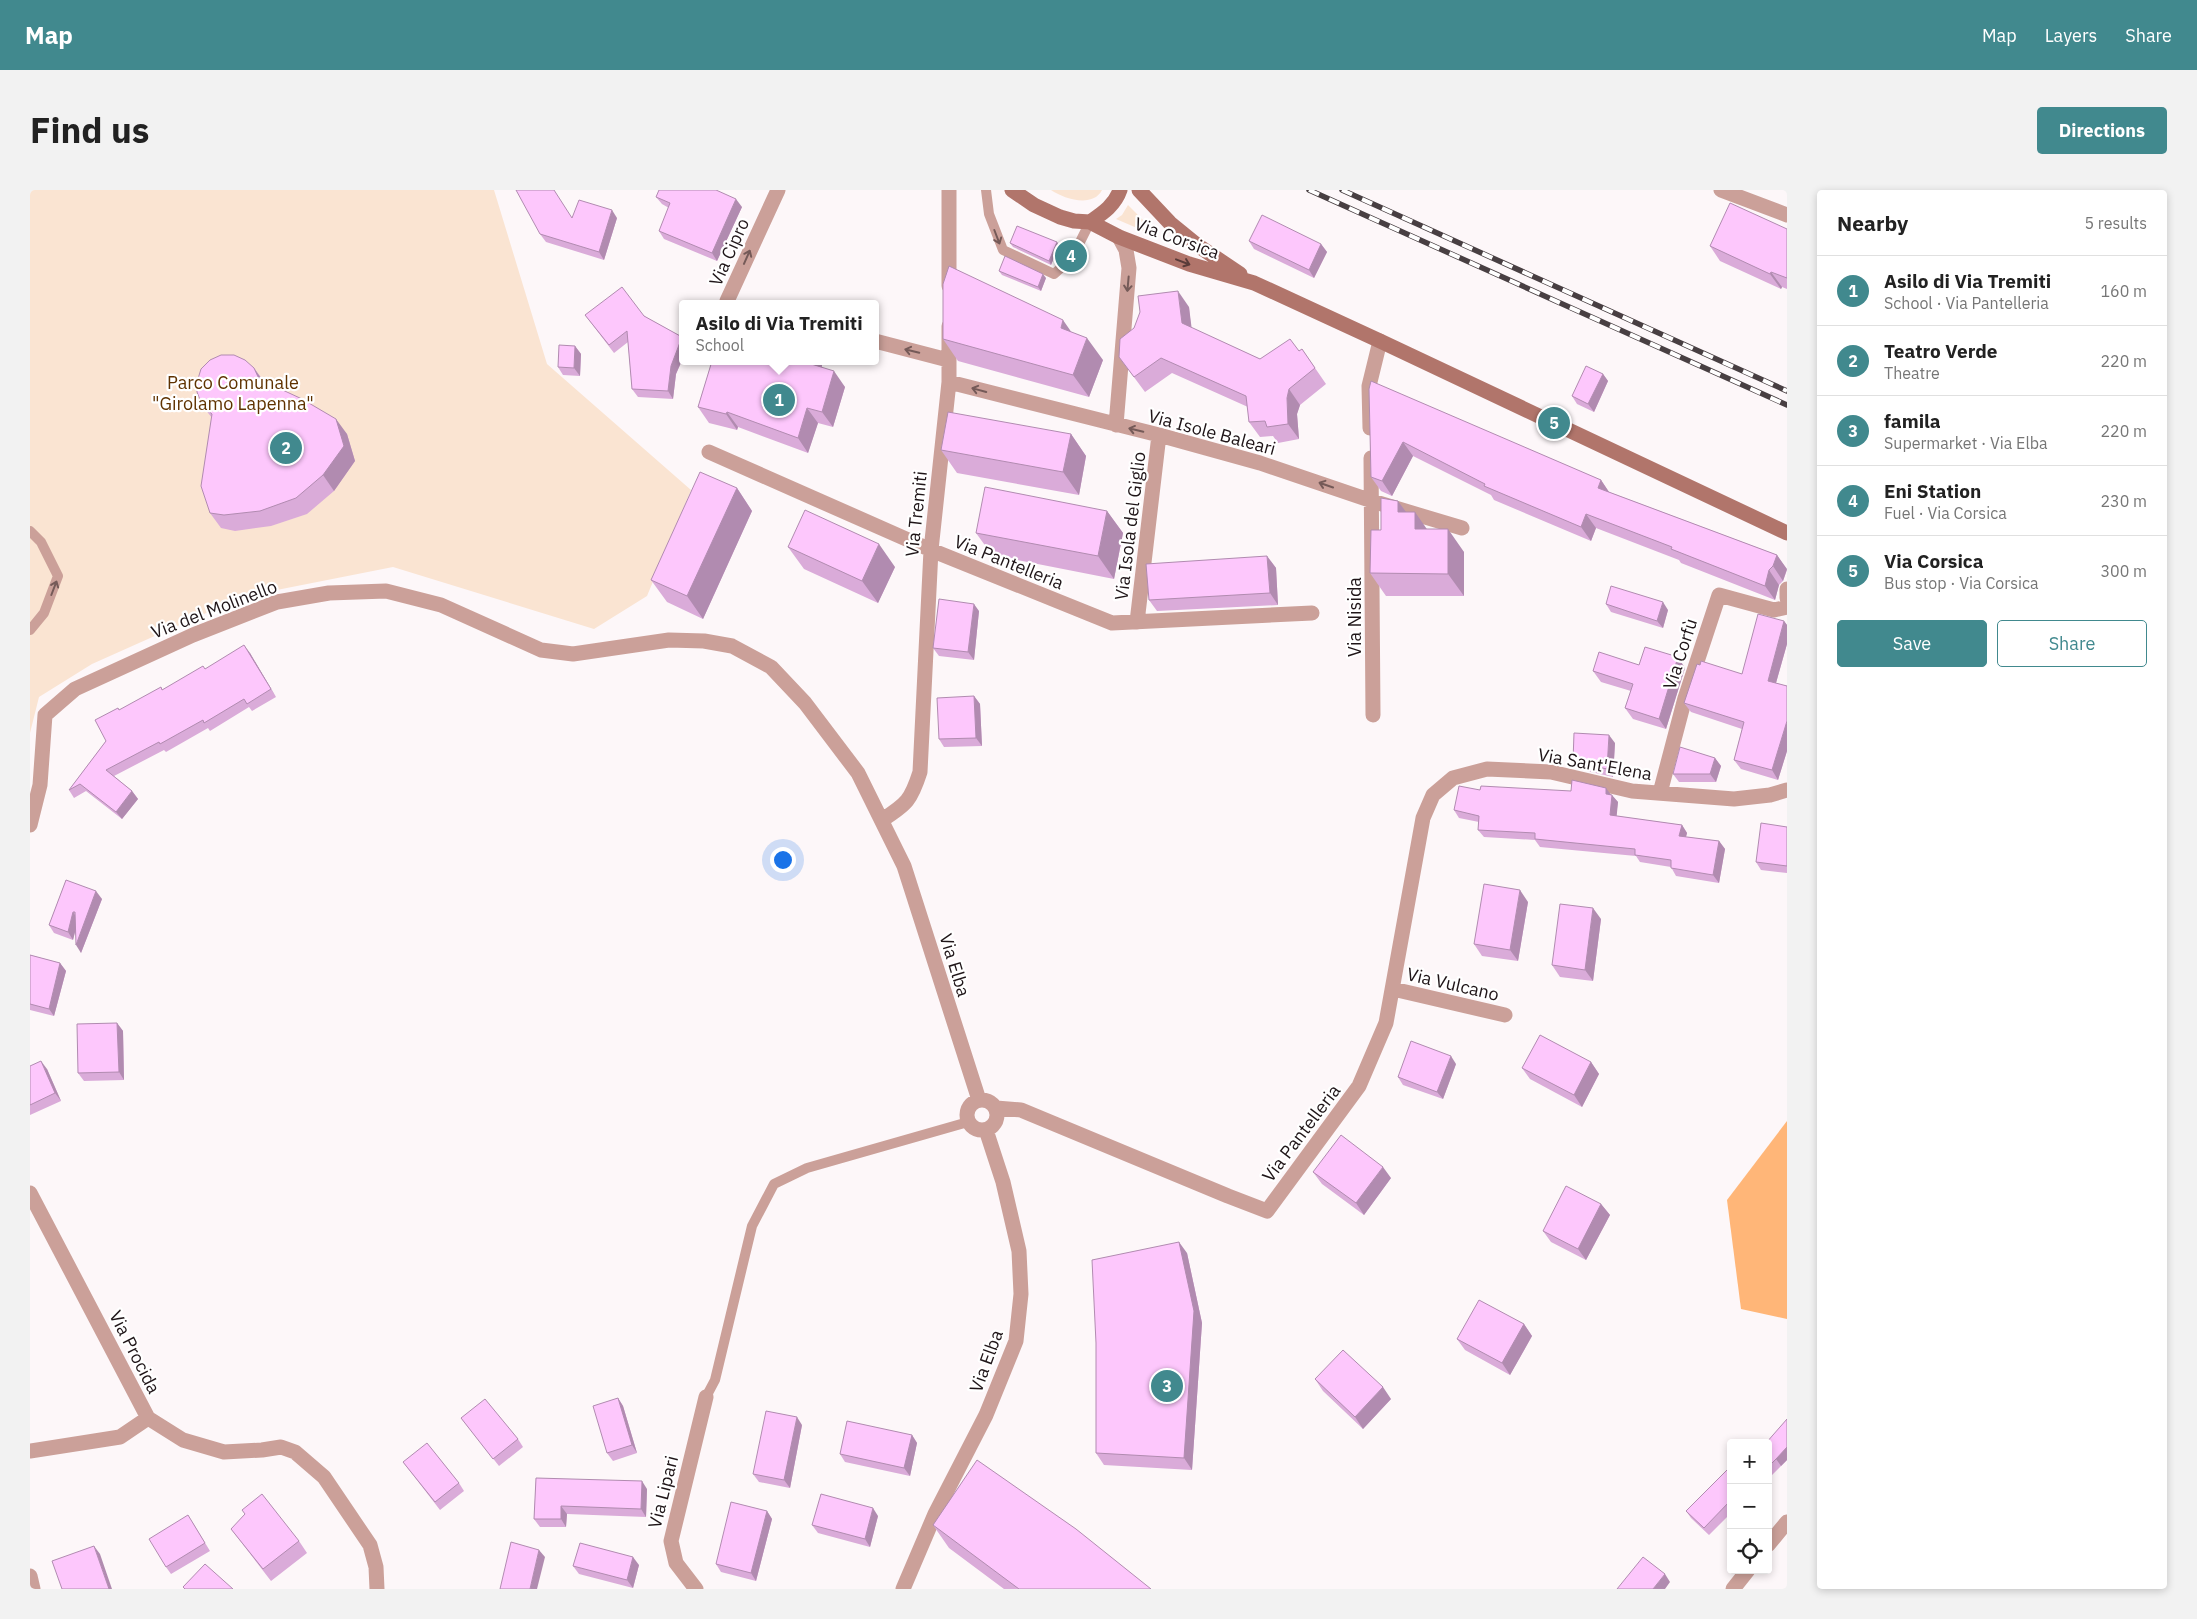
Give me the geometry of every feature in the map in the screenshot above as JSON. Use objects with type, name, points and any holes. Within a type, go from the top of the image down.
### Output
[{"type":"main road","name":"Via Corsica","points":[[1012,190],[1034,205],[1060,217],[1074,221],[1090,222],[1119,237],[1189,264],[1254,284],[1380,341],[1787,533]]},
{"type":"main road","name":"Via Corsica","points":[[1090,222],[1104,213],[1117,200],[1120,190]]},
{"type":"main road","name":"Via Corsica","points":[[1139,190],[1170,223],[1197,245],[1254,284]]},
{"type":"street","name":"Via Cipro","points":[[729,300],[778,190]]},
{"type":"street","points":[[1721,190],[1787,215]]},
{"type":"street","points":[[949,297],[952,192]]},
{"type":"street","points":[[1116,425],[1129,268],[1126,250],[1119,237]]},
{"type":"street","name":"Via Tremiti","points":[[882,820],[901,808],[912,795],[920,772],[931,550],[949,382],[949,315]]},
{"type":"street","name":"Via Nisida","points":[[1373,715],[1372,501],[1369,386],[1380,341]]},
{"type":"street","points":[[879,342],[948,360]]},
{"type":"street","name":"Via Isole Baleari","points":[[949,382],[1159,435],[1260,463],[1372,501],[1462,528]]},
{"type":"street","name":"Via Isola del Giglio","points":[[1137,622],[1159,435]]},
{"type":"street","name":"Via Pantelleria","points":[[710,452],[931,550],[1112,623],[1312,614]]},
{"type":"street","points":[[1787,589],[1787,598]]},
{"type":"street","name":"Via del Molinello","points":[[30,824],[40,785],[45,716],[75,689],[193,635],[277,602],[329,592],[386,591],[442,605],[541,650],[574,654],[669,640],[704,641],[732,646],[771,667],[805,703],[858,774],[894,842]]},
{"type":"street","name":"Via Corfù","points":[[1660,793],[1685,698],[1718,595],[1774,610],[1787,607]]},
{"type":"street","name":"Via Sant'Elena","points":[[1433,796],[1453,778],[1487,769],[1551,772],[1632,791],[1734,799],[1770,795],[1787,790]]},
{"type":"street","name":"Via Pantelleria","points":[[996,1108],[1021,1110],[1228,1196],[1267,1210],[1359,1086],[1386,1023],[1423,818],[1433,796]]},
{"type":"street","name":"Via Elba","points":[[894,842],[904,866],[979,1100]]},
{"type":"street","name":"Via Vulcano","points":[[1393,989],[1505,1015]]},
{"type":"street","points":[[979,1100],[986,1100],[996,1108],[996,1122],[986,1130],[979,1130],[968,1122],[968,1108],[979,1100]]},
{"type":"street","name":"Via Elba","points":[[903,1589],[935,1514],[986,1415],[1016,1341],[1022,1294],[1019,1251],[1002,1182],[986,1130]]},
{"type":"street","name":"Via Procida","points":[[30,1193],[148,1418],[120,1437],[30,1451]]},
{"type":"street","name":"Via Lipari","points":[[696,1589],[676,1563],[671,1541],[706,1397]]},
{"type":"street","points":[[148,1418],[183,1440],[224,1452],[262,1450],[280,1446],[295,1452],[324,1477],[370,1545],[376,1567],[378,1589]]},
{"type":"street","points":[[1772,1540],[1787,1522]]},
{"type":"street","points":[[1733,1589],[1745,1574]]},
{"type":"street","points":[[30,1576],[33,1589]]},
{"type":"lane","points":[[986,190],[989,214],[997,241],[1003,250],[1054,274],[1072,258],[1090,222]]},
{"type":"lane","points":[[30,531],[41,542],[58,576],[44,614],[30,630]]},
{"type":"lane","points":[[706,1397],[715,1380],[752,1226],[774,1184],[808,1168],[968,1122]]},
{"type":"green space","name":"Parco Comunale \"Girolamo Lapenna\"","points":[[30,190],[494,190],[547,364],[691,490],[647,596],[594,629],[393,567],[242,597],[92,664],[39,697],[30,733]]},
{"type":"green space","points":[[1051,190],[1102,190],[1098,196],[1092,199],[1078,200],[1070,199]]},
{"type":"green space","points":[[1128,205],[1158,237],[1116,219],[1122,215]]},
{"type":"shaded area","points":[[1787,1121],[1787,1319],[1741,1309],[1727,1200]]},
{"type":"building","points":[[516,190],[554,190],[572,218],[579,200],[612,210],[599,252],[540,234]]},
{"type":"building","points":[[659,190],[716,190],[736,199],[712,253],[659,231],[670,203],[656,197]]},
{"type":"building","points":[[1730,203],[1787,229],[1787,278],[1771,272],[1770,274],[1710,246]]},
{"type":"building","points":[[1262,215],[1321,244],[1309,270],[1249,241]]},
{"type":"building","points":[[1017,226],[1057,242],[1049,261],[1010,243]]},
{"type":"building","points":[[1005,256],[1043,274],[1038,287],[999,271]]},
{"type":"building","points":[[949,266],[1063,320],[1061,328],[1087,338],[1073,375],[943,339],[943,284]]},
{"type":"building","points":[[622,287],[644,316],[679,335],[679,345],[671,366],[668,391],[632,389],[627,331],[609,345],[585,315]]},
{"type":"building","points":[[1178,291],[1182,323],[1260,359],[1290,339],[1299,351],[1302,349],[1315,368],[1289,389],[1287,398],[1288,424],[1267,427],[1265,421],[1249,422],[1246,396],[1161,358],[1134,377],[1119,357],[1120,339],[1134,328],[1140,312],[1138,296]]},
{"type":"building","points":[[559,345],[575,346],[574,368],[558,367]]},
{"type":"building","points":[[221,355],[234,355],[245,360],[254,368],[259,379],[302,399],[336,419],[344,446],[323,475],[296,498],[260,511],[224,515],[210,513],[201,486],[212,414],[202,405],[197,392],[197,382],[201,369],[210,360]]},
{"type":"building","points":[[711,365],[814,365],[834,371],[822,412],[807,408],[798,438],[727,412],[726,414],[698,407]]},
{"type":"building","points":[[1586,366],[1603,374],[1588,404],[1572,396]]},
{"type":"building","points":[[1371,381],[1601,480],[1598,488],[1777,555],[1773,566],[1769,570],[1765,586],[1586,514],[1581,527],[1484,486],[1485,484],[1403,442],[1382,481],[1371,477],[1369,389]]},
{"type":"building","points":[[948,412],[1071,434],[1063,472],[941,450]]},
{"type":"building","points":[[700,472],[737,488],[687,596],[651,580]]},
{"type":"building","points":[[985,487],[1107,511],[1098,556],[976,533]]},
{"type":"building","points":[[1381,498],[1398,501],[1398,512],[1415,512],[1415,529],[1448,529],[1448,574],[1370,573],[1371,530],[1381,530]]},
{"type":"building","points":[[805,510],[879,544],[862,581],[788,547]]},
{"type":"building","points":[[1267,556],[1270,593],[1149,600],[1146,564]]},
{"type":"building","points":[[1611,586],[1663,602],[1657,621],[1606,604]]},
{"type":"building","points":[[939,599],[974,604],[968,652],[933,648]]},
{"type":"building","points":[[1758,614],[1784,621],[1768,681],[1787,686],[1787,721],[1772,770],[1734,760],[1744,722],[1684,703],[1697,664],[1700,665],[1701,661],[1742,674]]},
{"type":"building","points":[[244,645],[271,689],[247,704],[244,699],[204,723],[203,720],[160,744],[159,742],[106,770],[132,791],[116,812],[80,784],[69,790],[106,741],[95,720],[118,708],[119,710],[161,687],[162,690],[203,666],[205,669]]},
{"type":"building","points":[[1645,647],[1678,657],[1659,719],[1625,708],[1633,684],[1593,671],[1599,652],[1639,665]]},
{"type":"building","points":[[974,696],[976,738],[939,739],[937,698]]},
{"type":"building","points":[[1574,733],[1609,735],[1607,769],[1573,761]]},
{"type":"building","points":[[1680,747],[1715,758],[1710,774],[1673,774]]},
{"type":"building","points":[[1572,780],[1606,788],[1606,794],[1612,795],[1610,815],[1682,825],[1679,836],[1719,841],[1713,875],[1671,868],[1671,860],[1635,855],[1635,849],[1535,839],[1535,833],[1478,830],[1479,816],[1454,810],[1459,786],[1480,790],[1481,786],[1571,791]]},
{"type":"building","points":[[1761,823],[1787,827],[1787,866],[1756,862]]},
{"type":"building","points":[[66,880],[96,891],[76,945],[75,912],[73,912],[68,932],[49,925]]},
{"type":"building","points":[[1484,884],[1520,890],[1510,950],[1474,944]]},
{"type":"building","points":[[1560,904],[1593,908],[1585,970],[1552,965]]},
{"type":"building","points":[[30,955],[60,963],[49,1009],[30,1004]]},
{"type":"building","points":[[117,1023],[119,1072],[78,1073],[77,1024]]},
{"type":"building","points":[[1540,1035],[1591,1062],[1574,1095],[1522,1068]]},
{"type":"building","points":[[1411,1041],[1451,1056],[1437,1092],[1398,1077]]},
{"type":"building","points":[[41,1061],[55,1093],[30,1105],[30,1066]]},
{"type":"building","points":[[1341,1135],[1383,1167],[1356,1203],[1313,1172]]},
{"type":"building","points":[[1566,1186],[1601,1204],[1578,1249],[1543,1231]]},
{"type":"building","points":[[1179,1242],[1194,1311],[1184,1458],[1096,1453],[1096,1343],[1092,1260]]},
{"type":"building","points":[[1479,1300],[1524,1324],[1502,1363],[1457,1339]]},
{"type":"building","points":[[1343,1350],[1383,1387],[1355,1417],[1315,1379]]},
{"type":"building","points":[[618,1398],[632,1445],[607,1453],[593,1406]]},
{"type":"building","points":[[485,1399],[518,1439],[493,1459],[461,1418]]},
{"type":"building","points":[[766,1411],[797,1417],[784,1480],[753,1474]]},
{"type":"building","points":[[1787,1419],[1787,1447],[1772,1463],[1772,1439],[1770,1439]]},
{"type":"building","points":[[847,1421],[912,1435],[904,1468],[840,1454]]},
{"type":"building","points":[[427,1443],[459,1483],[435,1502],[403,1462]]},
{"type":"building","points":[[977,1460],[1076,1529],[1151,1589],[1019,1589],[933,1525]]},
{"type":"building","points":[[1727,1470],[1727,1504],[1704,1528],[1686,1511]]},
{"type":"building","points":[[536,1478],[642,1481],[641,1509],[561,1506],[561,1519],[534,1519]]},
{"type":"building","points":[[262,1494],[299,1541],[263,1569],[231,1529],[245,1514],[242,1510]]},
{"type":"building","points":[[821,1494],[873,1508],[865,1539],[812,1525]]},
{"type":"building","points":[[731,1502],[767,1511],[751,1573],[716,1564]]},
{"type":"building","points":[[188,1515],[205,1543],[166,1567],[149,1539]]},
{"type":"building","points":[[511,1542],[539,1550],[530,1589],[500,1589]]},
{"type":"building","points":[[580,1543],[633,1557],[627,1580],[573,1566]]},
{"type":"building","points":[[94,1546],[109,1589],[62,1589],[52,1561]]},
{"type":"building","points":[[1643,1557],[1665,1574],[1653,1589],[1617,1589]]},
{"type":"building","points":[[205,1564],[233,1589],[185,1589],[183,1587]]},
{"type":"railway","points":[[1309,190],[1787,405]]},
{"type":"railway","points":[[1342,190],[1787,391]]},
{"type":"place","name":"Eni Station","points":[[1071,256]]},
{"type":"place","name":"Asilo di Via Tremiti","points":[[779,400]]},
{"type":"place","name":"Via Corsica","points":[[1554,423]]},
{"type":"place","name":"Teatro Verde","points":[[286,448]]},
{"type":"place","name":"famila","points":[[1167,1386]]}]
